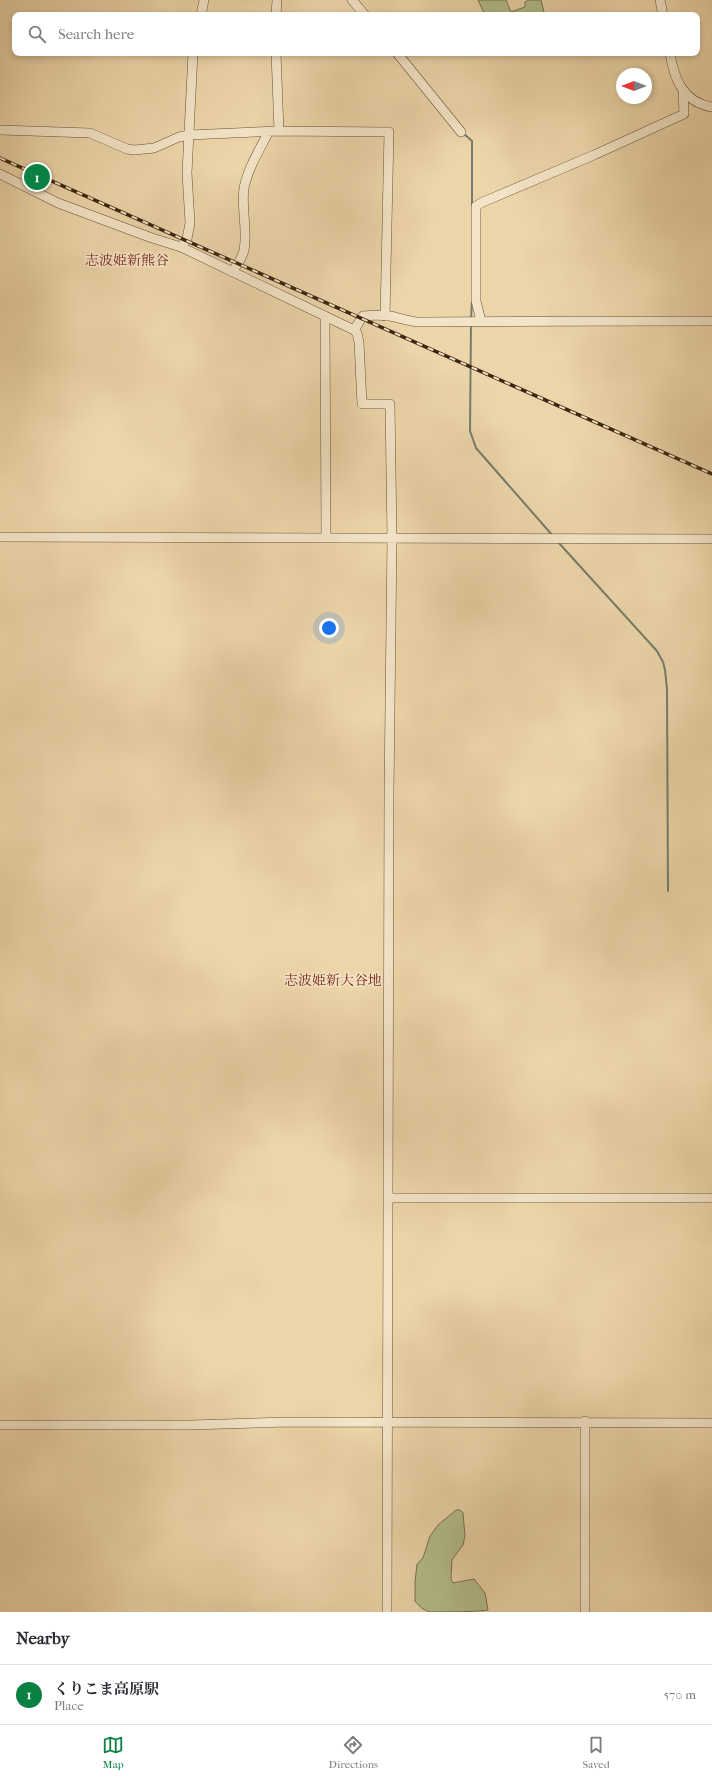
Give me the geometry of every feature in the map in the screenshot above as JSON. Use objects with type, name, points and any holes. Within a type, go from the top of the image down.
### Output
[{"type":"street","points":[[202,12],[204,0]]},
{"type":"street","points":[[276,12],[277,0]]},
{"type":"street","points":[[352,0],[362,12]]},
{"type":"street","points":[[660,0],[662,12]]},
{"type":"street","points":[[181,247],[187,239],[190,223],[188,173],[192,56]]},
{"type":"street","points":[[276,56],[279,131]]},
{"type":"street","points":[[399,56],[460,132]]},
{"type":"street","points":[[671,56],[675,78],[683,91],[698,103],[712,107]]},
{"type":"street","points":[[479,321],[476,301],[476,206],[684,114],[683,91]]},
{"type":"street","points":[[0,130],[90,133],[127,149],[136,150],[154,148],[189,135],[269,131],[389,132],[386,316]]},
{"type":"street","points":[[232,272],[240,260],[244,250],[244,187],[251,166],[269,131]]},
{"type":"street","points":[[0,174],[58,203],[181,247],[354,330],[357,333],[359,342],[362,404],[390,404],[392,538],[388,808],[387,1612]]},
{"type":"street","points":[[354,330],[363,316],[386,316],[407,322],[712,321]]},
{"type":"street","points":[[325,317],[326,538]]},
{"type":"street","points":[[0,537],[712,539]]},
{"type":"street","points":[[388,1198],[712,1198]]},
{"type":"street","points":[[0,1425],[191,1425],[287,1422],[712,1423]]},
{"type":"street","points":[[585,1422],[585,1612]]},
{"type":"green space","points":[[478,0],[506,0],[511,12],[484,12]]},
{"type":"green space","points":[[529,0],[541,0],[544,12],[511,12],[525,7],[525,2]]},
{"type":"green space","points":[[456,1510],[460,1510],[463,1513],[465,1536],[463,1545],[452,1560],[451,1579],[453,1583],[474,1579],[485,1593],[488,1610],[460,1612],[426,1611],[415,1601],[417,1564],[423,1558],[430,1536],[438,1525]]},
{"type":"waterway","points":[[464,134],[472,141],[472,206]]},
{"type":"waterway","points":[[471,320],[472,300]]},
{"type":"waterway","points":[[471,324],[470,431],[476,448],[553,536]]},
{"type":"waterway","points":[[558,542],[657,651],[663,662],[667,689],[668,891]]},
{"type":"railway","points":[[0,158],[712,474]]},
{"type":"place","name":"くりこま高原駅","points":[[37,177]]},
{"type":"district","name":"志波姫新熊谷","points":[[127,260]]},
{"type":"district","name":"志波姫新大谷地","points":[[333,980]]}]
